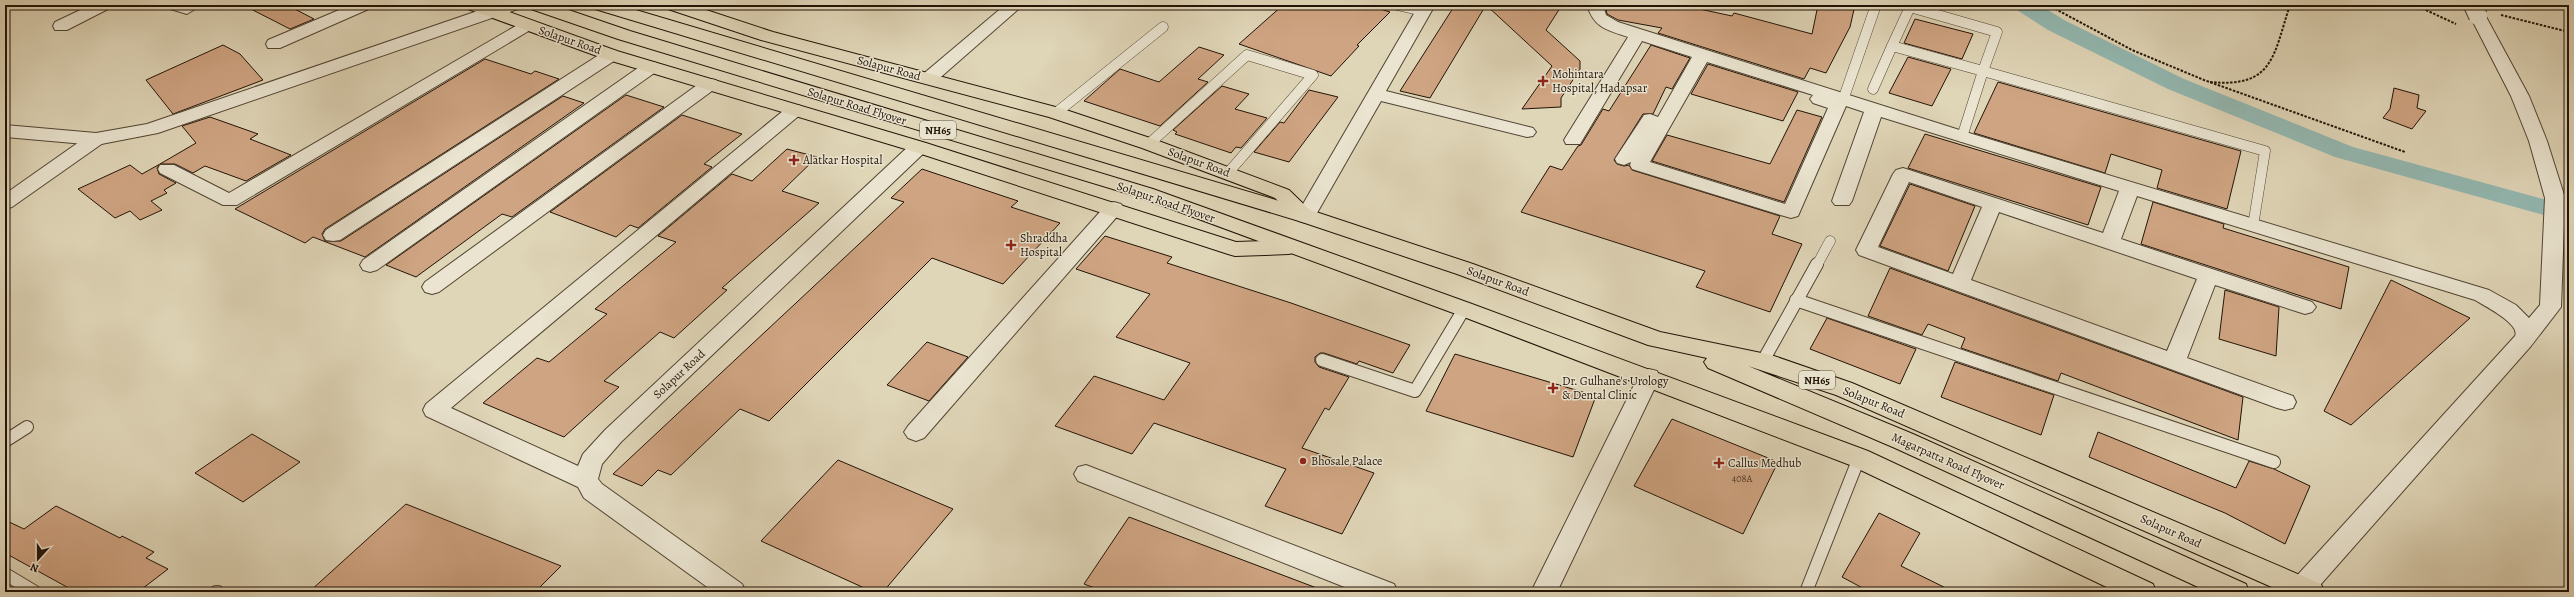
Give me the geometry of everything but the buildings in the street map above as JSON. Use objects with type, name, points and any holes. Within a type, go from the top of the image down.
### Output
[{"type":"main road","name":"Solapur Road","points":[[474,5],[611,55],[919,147],[1114,208],[1235,249],[1289,247],[1649,377],[1859,458],[2143,592]]},
{"type":"main road","name":"Solapur Road Flyover","points":[[537,5],[624,35],[1146,193],[1289,247]]},
{"type":"main road","name":"Solapur Road Flyover","points":[[601,5],[750,51],[1306,216]]},
{"type":"main road","name":"Solapur Road","points":[[674,5],[767,36],[1056,113],[1149,144],[1282,194],[1306,216],[1465,269],[1656,339],[1763,361],[1844,389],[1916,419],[2306,590]]},
{"type":"main road","name":"Magarpatta Road Flyover","points":[[1656,339],[1754,377],[1904,441],[2236,592]]},
{"type":"street","points":[[61,26],[104,5]]},
{"type":"street","points":[[274,44],[365,5]]},
{"type":"street","points":[[5,131],[96,139],[151,129],[494,13],[512,5]]},
{"type":"street","points":[[928,79],[1015,5]]},
{"type":"street","points":[[1595,5],[1599,17],[1634,40],[1685,61],[1624,159]]},
{"type":"street","points":[[1306,216],[1425,8]]},
{"type":"street","points":[[2306,590],[2550,307],[2556,229],[2555,198],[2538,140],[2520,96],[2475,10]]},
{"type":"street","points":[[167,169],[230,201],[526,25]]},
{"type":"street","points":[[1634,40],[1843,100],[2482,295],[2507,308],[2524,323],[2528,334]]},
{"type":"street","points":[[1573,140],[1634,40]]},
{"type":"street","points":[[333,235],[611,55]]},
{"type":"street","points":[[1700,59],[1838,105],[1791,212],[1639,165],[1700,59]]},
{"type":"street","points":[[370,265],[651,67]]},
{"type":"street","points":[[432,287],[710,84]]},
{"type":"street","points":[[1376,94],[1527,132]]},
{"type":"street","points":[[733,592],[593,491],[586,480],[434,410],[795,110]]},
{"type":"street","points":[[1842,201],[1874,110]]},
{"type":"street","points":[[5,203],[96,139]]},
{"type":"street","name":"Solapur Road","points":[[586,480],[591,460],[613,436],[919,147]]},
{"type":"street","points":[[2285,402],[1866,250],[1903,174],[2305,307]]},
{"type":"street","points":[[2110,242],[2130,188]]},
{"type":"street","points":[[1959,283],[1993,204]]},
{"type":"street","points":[[916,432],[1114,208]]},
{"type":"street","points":[[2174,362],[2209,274]]},
{"type":"street","points":[[1544,592],[1649,377]]},
{"type":"street","points":[[1086,474],[1385,592]]},
{"type":"lane","points":[[1396,5],[1425,8]]},
{"type":"lane","points":[[1843,100],[1876,5]]},
{"type":"lane","points":[[1873,89],[1910,8],[1997,32],[1962,137]]},
{"type":"lane","points":[[1056,113],[1163,26]]},
{"type":"lane","points":[[1892,46],[2266,151],[2253,226]]},
{"type":"lane","points":[[1149,144],[1247,55],[1313,75],[1228,173]]},
{"type":"lane","points":[[1763,361],[1830,241]]},
{"type":"lane","points":[[1796,300],[2274,462]]},
{"type":"lane","points":[[1322,360],[1415,391],[1464,309]]},
{"type":"lane","points":[[5,441],[27,427]]},
{"type":"lane","points":[[1806,592],[1859,458]]},
{"type":"lane","points":[[5,574],[35,592]]},
{"type":"path","points":[[2048,5],[2132,50],[2204,80],[2405,152]]},
{"type":"path","points":[[2204,80],[2230,85],[2248,82],[2264,72],[2290,5]]},
{"type":"path","points":[[2500,15],[2569,32]]},
{"type":"waterway","points":[[2025,5],[2056,25],[2176,84],[2344,152],[2569,214]]},
{"type":"place","name":"Mohintara Hospital, Hadapsar","points":[[1543,81]]},
{"type":"place","name":"Alatkar Hospital","points":[[794,160]]},
{"type":"place","name":"Shraddha Hospital","points":[[1011,245]]},
{"type":"place","name":"Dr. Gulhane's Urology & Dental Clinic","points":[[1553,388]]},
{"type":"place","name":"Bhosale Palace","points":[[1303,461]]},
{"type":"place","name":"Callus Medhub","points":[[1719,463]]}]
